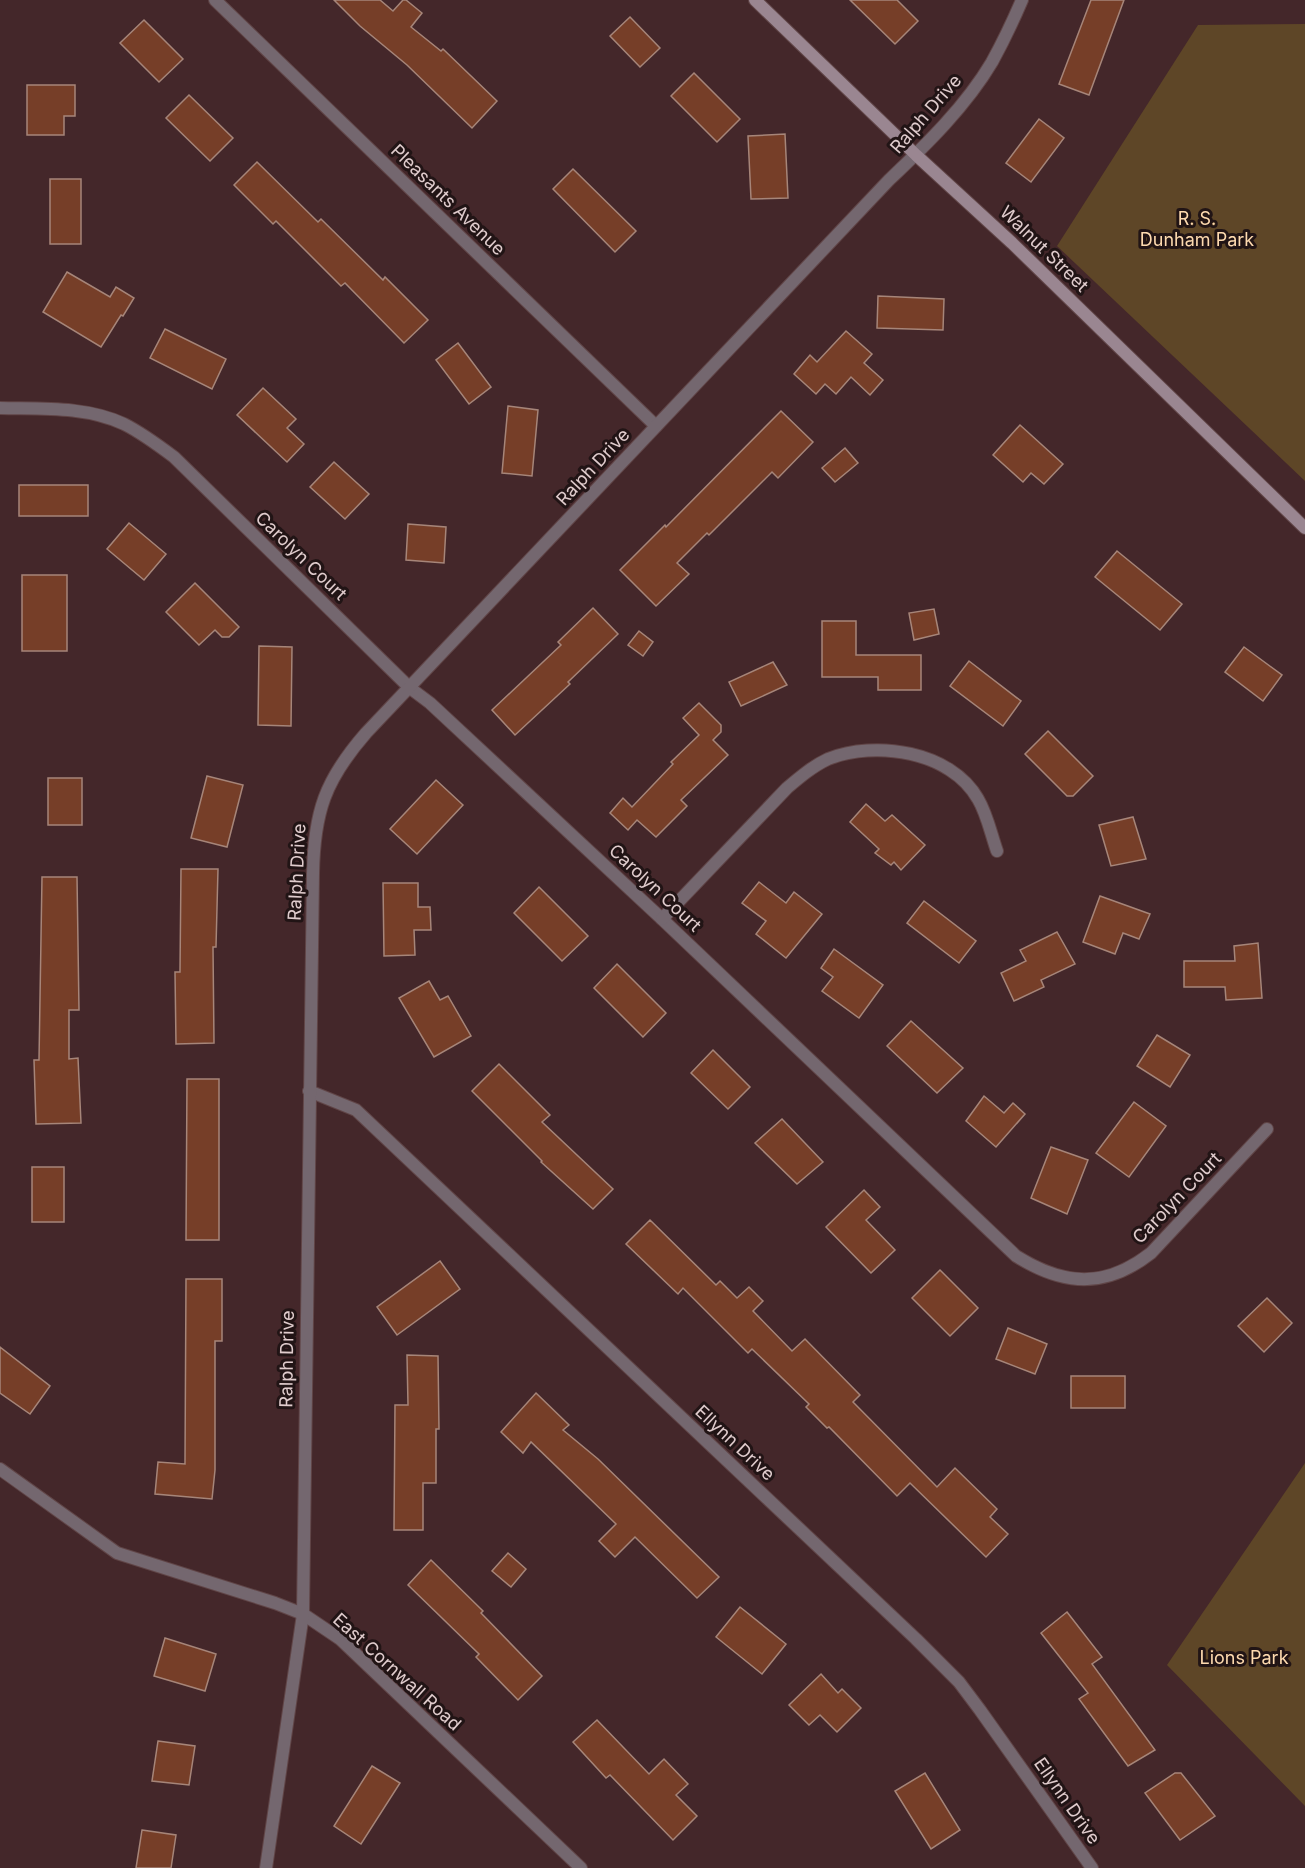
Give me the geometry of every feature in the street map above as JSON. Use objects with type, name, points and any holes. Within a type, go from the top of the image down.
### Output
[{"type":"main road","name":"Walnut Street","points":[[755,0],[916,155],[1012,243],[1305,528]]},
{"type":"street","name":"Pleasants Avenue","points":[[215,0],[656,426]]},
{"type":"street","name":"Ralph Drive","points":[[266,1868],[303,1614],[313,874],[317,820],[324,796],[350,752],[962,104],[991,64],[1022,0]]},
{"type":"street","name":"Carolyn Court","points":[[0,408],[71,410],[100,415],[147,437],[174,457],[410,688],[428,701],[662,919],[1016,1256],[1036,1268],[1054,1276],[1098,1279],[1138,1263],[1151,1254],[1267,1129]]},
{"type":"street","points":[[662,919],[787,788],[809,770],[851,752],[892,750],[927,759],[947,769],[967,784],[978,799],[997,851]]},
{"type":"street","name":"Ellynn Drive","points":[[309,1091],[356,1110],[916,1639],[959,1682],[1092,1868]]},
{"type":"street","name":"East Cornwall Road","points":[[0,1469],[117,1553],[275,1603],[303,1614],[340,1639],[581,1868]]},
{"type":"green space","name":"R. S. Dunham Park","points":[[1305,24],[1305,481],[1057,246],[1198,25]]},
{"type":"green space","name":"Lions Park","points":[[1305,1463],[1305,1806],[1167,1665]]},
{"type":"building","points":[[334,0],[380,0],[393,11],[403,0],[406,0],[422,13],[411,27],[441,51],[443,49],[497,101],[472,128],[407,65],[360,26]]},
{"type":"building","points":[[850,0],[897,0],[918,21],[895,44]]},
{"type":"building","points":[[1091,0],[1124,0],[1089,95],[1059,84]]},
{"type":"building","points":[[630,17],[660,48],[640,67],[610,36]]},
{"type":"building","points":[[144,20],[183,59],[159,82],[120,43]]},
{"type":"building","points":[[694,73],[740,119],[717,142],[671,96]]},
{"type":"building","points":[[27,85],[75,85],[75,116],[64,116],[64,135],[27,135]]},
{"type":"building","points":[[189,95],[233,138],[210,161],[166,118]]},
{"type":"building","points":[[1039,119],[1064,138],[1031,182],[1006,163]]},
{"type":"building","points":[[785,134],[788,198],[751,199],[748,136]]},
{"type":"building","points":[[257,162],[318,222],[321,219],[383,280],[385,277],[428,320],[404,343],[345,283],[341,286],[276,221],[273,224],[234,185]]},
{"type":"building","points":[[573,169],[636,231],[615,252],[553,189]]},
{"type":"building","points":[[50,179],[81,179],[81,244],[50,244]]},
{"type":"building","points":[[67,272],[110,297],[116,287],[134,298],[101,347],[43,312]]},
{"type":"building","points":[[878,296],[944,299],[943,330],[877,328]]},
{"type":"building","points":[[165,329],[226,359],[212,389],[150,358]]},
{"type":"building","points":[[846,331],[872,354],[864,363],[883,380],[870,395],[851,377],[836,394],[825,384],[816,394],[794,374],[810,355],[817,362]]},
{"type":"building","points":[[458,343],[491,387],[469,404],[436,360]]},
{"type":"building","points":[[263,388],[296,419],[287,428],[304,444],[287,462],[237,415]]},
{"type":"building","points":[[508,406],[538,410],[532,476],[502,473]]},
{"type":"building","points":[[781,411],[813,442],[778,478],[772,472],[709,535],[707,533],[677,563],[689,574],[656,606],[620,570]]},
{"type":"building","points":[[1020,425],[1063,464],[1044,484],[1031,473],[1023,482],[993,455]]},
{"type":"building","points":[[845,448],[858,463],[835,482],[822,468]]},
{"type":"building","points":[[334,462],[369,494],[345,519],[310,487]]},
{"type":"building","points":[[19,485],[88,485],[88,516],[19,516]]},
{"type":"building","points":[[129,523],[166,554],[144,580],[107,549]]},
{"type":"building","points":[[408,524],[446,527],[444,563],[406,560]]},
{"type":"building","points":[[1117,551],[1182,604],[1160,630],[1095,577]]},
{"type":"building","points":[[22,575],[67,575],[67,651],[22,651]]},
{"type":"building","points":[[195,583],[239,627],[229,637],[222,637],[215,630],[199,645],[166,612]]},
{"type":"building","points":[[593,608],[618,634],[568,682],[570,684],[515,735],[492,710],[561,645],[558,642]]},
{"type":"building","points":[[934,609],[939,634],[914,640],[909,613]]},
{"type":"building","points":[[822,621],[856,621],[856,655],[921,655],[921,690],[878,690],[878,677],[822,677]]},
{"type":"building","points":[[639,631],[653,642],[643,656],[628,645]]},
{"type":"building","points":[[259,646],[292,647],[291,726],[258,725]]},
{"type":"building","points":[[1244,647],[1282,675],[1263,701],[1225,672]]},
{"type":"building","points":[[969,661],[1021,701],[1003,726],[950,686]]},
{"type":"building","points":[[773,662],[787,685],[741,706],[729,682]]},
{"type":"building","points":[[699,703],[721,725],[721,732],[713,740],[728,755],[681,800],[687,806],[656,837],[637,820],[628,830],[610,813],[623,798],[632,807],[673,764],[671,762],[699,735],[683,718]]},
{"type":"building","points":[[1048,731],[1093,776],[1073,796],[1067,796],[1025,754]]},
{"type":"building","points":[[207,776],[243,785],[227,847],[191,838]]},
{"type":"building","points":[[48,778],[82,778],[82,825],[48,825]]},
{"type":"building","points":[[436,780],[463,805],[417,854],[390,829]]},
{"type":"building","points":[[866,804],[885,821],[892,815],[925,845],[901,870],[894,862],[891,865],[875,853],[879,849],[850,822]]},
{"type":"building","points":[[1133,817],[1146,859],[1111,866],[1099,825]]},
{"type":"building","points":[[181,869],[218,869],[216,947],[213,947],[214,1043],[176,1044],[175,972],[180,972]]},
{"type":"building","points":[[42,877],[77,877],[79,1010],[69,1010],[69,1059],[78,1058],[81,1123],[36,1124],[34,1060],[39,1060]]},
{"type":"building","points":[[759,882],[786,903],[794,892],[822,914],[786,958],[756,934],[766,921],[742,903]]},
{"type":"building","points":[[383,883],[418,883],[418,907],[430,907],[431,930],[414,930],[415,955],[384,956]]},
{"type":"building","points":[[539,887],[588,936],[562,961],[514,913]]},
{"type":"building","points":[[1100,896],[1150,914],[1139,939],[1123,933],[1115,954],[1083,942]]},
{"type":"building","points":[[924,901],[976,941],[959,963],[907,923]]},
{"type":"building","points":[[1057,932],[1075,964],[1041,980],[1044,987],[1014,1001],[1001,973],[1026,961],[1020,950]]},
{"type":"building","points":[[1258,943],[1262,998],[1226,1000],[1225,987],[1184,987],[1184,961],[1235,961],[1234,946]]},
{"type":"building","points":[[834,949],[883,985],[859,1018],[822,991],[833,977],[821,968]]},
{"type":"building","points":[[617,964],[666,1013],[643,1037],[594,988]]},
{"type":"building","points":[[429,981],[440,1000],[448,996],[471,1036],[434,1057],[399,998]]},
{"type":"building","points":[[911,1021],[963,1068],[937,1093],[887,1046]]},
{"type":"building","points":[[1157,1035],[1190,1055],[1170,1087],[1137,1066]]},
{"type":"building","points":[[713,1050],[750,1087],[728,1109],[691,1073]]},
{"type":"building","points":[[499,1064],[550,1115],[542,1122],[613,1189],[593,1209],[541,1162],[472,1091]]},
{"type":"building","points":[[187,1079],[219,1079],[219,1240],[186,1240]]},
{"type":"building","points":[[984,1096],[1004,1113],[1013,1103],[1025,1114],[996,1147],[966,1121]]},
{"type":"building","points":[[1134,1102],[1166,1126],[1129,1177],[1096,1153]]},
{"type":"building","points":[[782,1119],[823,1162],[797,1184],[755,1143]]},
{"type":"building","points":[[1051,1147],[1088,1160],[1067,1214],[1031,1198]]},
{"type":"building","points":[[32,1167],[64,1167],[64,1222],[32,1222]]},
{"type":"building","points":[[864,1190],[880,1207],[866,1220],[895,1250],[871,1273],[826,1227]]},
{"type":"building","points":[[650,1220],[716,1285],[720,1281],[737,1298],[749,1287],[763,1301],[753,1311],[792,1351],[805,1339],[860,1395],[853,1402],[937,1487],[955,1468],[997,1509],[990,1517],[1008,1534],[986,1557],[910,1483],[897,1496],[806,1407],[809,1404],[752,1349],[748,1353],[683,1288],[678,1294],[626,1244]]},
{"type":"building","points":[[440,1261],[460,1289],[397,1335],[377,1307]]},
{"type":"building","points":[[940,1270],[978,1308],[950,1336],[912,1298]]},
{"type":"building","points":[[186,1279],[222,1279],[222,1341],[215,1341],[215,1470],[212,1499],[155,1494],[158,1462],[185,1464]]},
{"type":"building","points":[[1267,1298],[1292,1323],[1264,1352],[1238,1326]]},
{"type":"building","points":[[1008,1328],[1047,1344],[1035,1374],[996,1359]]},
{"type":"building","points":[[0,1347],[50,1386],[30,1414],[0,1393]]},
{"type":"building","points":[[407,1355],[438,1356],[439,1429],[436,1429],[436,1483],[423,1483],[423,1530],[394,1530],[395,1405],[408,1405]]},
{"type":"building","points":[[1071,1376],[1125,1376],[1125,1408],[1071,1408]]},
{"type":"building","points":[[536,1393],[569,1425],[563,1430],[598,1459],[719,1577],[697,1598],[635,1537],[615,1557],[599,1541],[616,1524],[531,1442],[523,1453],[501,1432]]},
{"type":"building","points":[[508,1553],[526,1569],[511,1587],[492,1571]]},
{"type":"building","points":[[431,1560],[483,1611],[481,1613],[542,1676],[518,1700],[476,1657],[479,1654],[408,1585]]},
{"type":"building","points":[[740,1607],[786,1644],[762,1674],[716,1637]]},
{"type":"building","points":[[1067,1612],[1102,1657],[1092,1664],[1155,1750],[1128,1766],[1079,1699],[1088,1693],[1041,1633]]},
{"type":"building","points":[[165,1638],[216,1654],[205,1691],[154,1676]]},
{"type":"building","points":[[821,1674],[838,1693],[842,1689],[861,1708],[837,1732],[820,1715],[809,1725],[789,1705]]},
{"type":"building","points":[[597,1720],[649,1774],[664,1759],[688,1784],[676,1795],[697,1816],[673,1840],[610,1775],[606,1778],[573,1742]]},
{"type":"building","points":[[158,1741],[195,1746],[189,1785],[152,1781]]},
{"type":"building","points":[[372,1766],[400,1783],[361,1844],[334,1826]]},
{"type":"building","points":[[925,1773],[960,1830],[931,1849],[895,1791]]},
{"type":"building","points":[[1175,1773],[1181,1773],[1215,1816],[1180,1840],[1145,1793]]},
{"type":"building","points":[[142,1830],[176,1835],[171,1868],[136,1868]]}]
